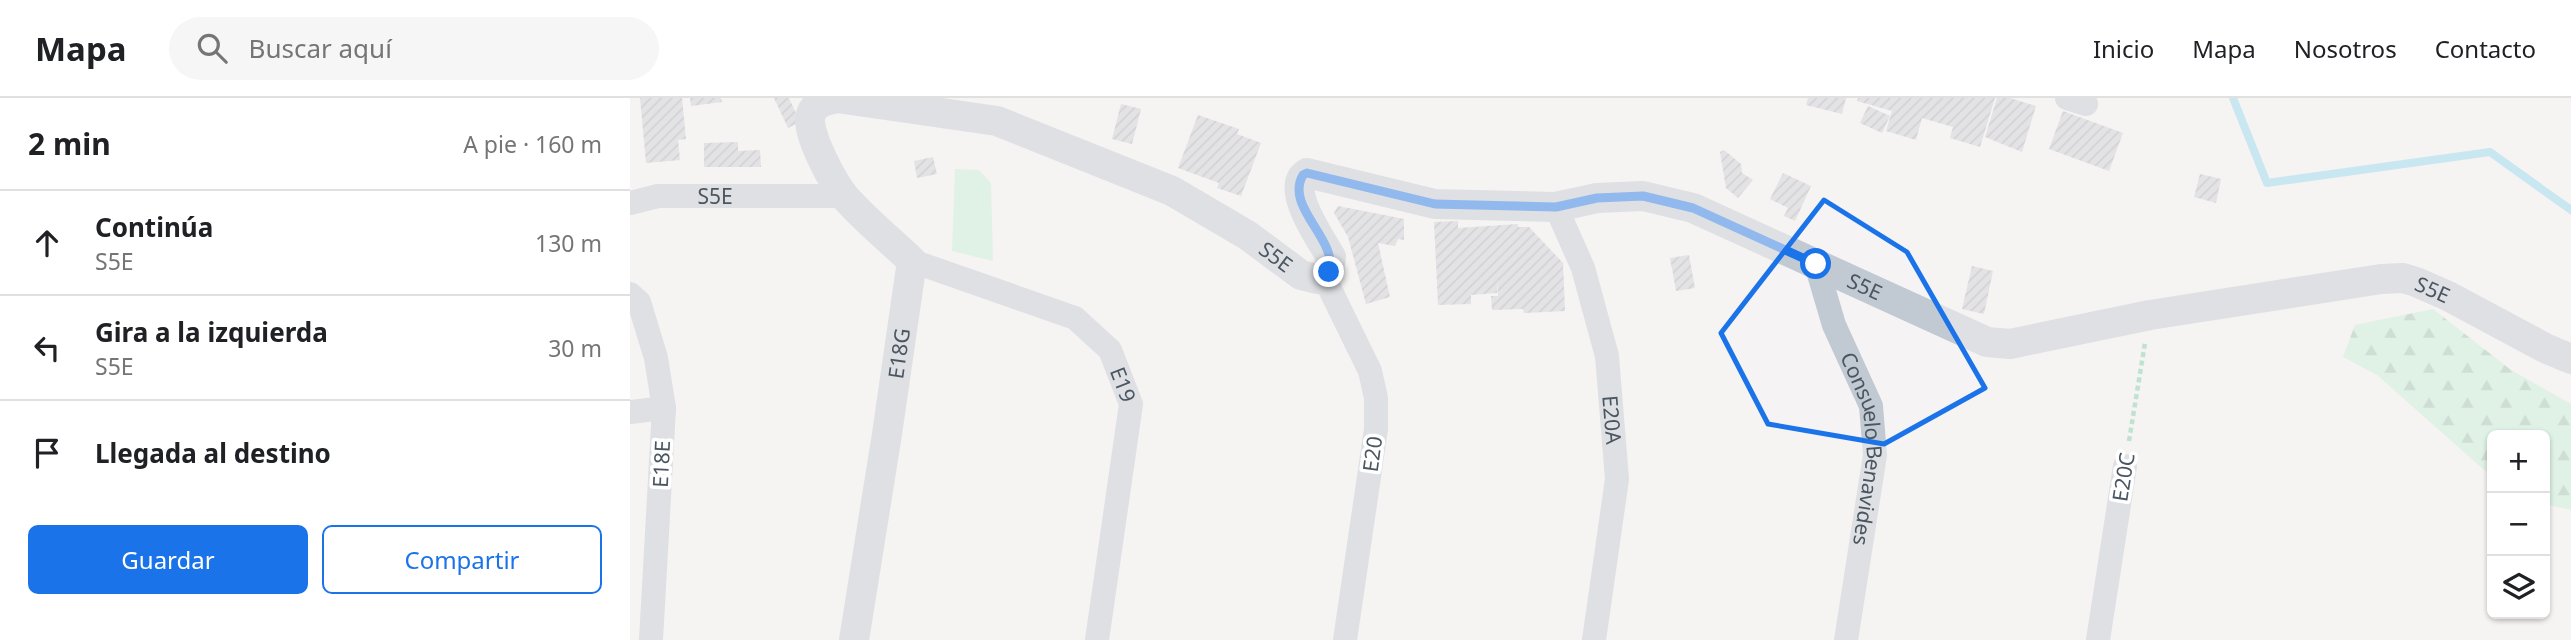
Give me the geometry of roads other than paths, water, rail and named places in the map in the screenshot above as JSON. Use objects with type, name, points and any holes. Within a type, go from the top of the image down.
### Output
[{"type":"street","name":"S5E","points":[[630,203],[658,196],[843,196],[809,128],[811,114],[820,102],[837,98],[997,121],[1172,191],[1247,235],[1301,275],[1317,279],[1324,278],[1329,272],[1331,257],[1301,200],[1298,187],[1303,175],[1307,173],[1435,204],[1556,207],[1597,198],[1643,196],[1693,208],[1987,342],[2010,344],[2150,315],[2381,279],[2403,278],[2448,296],[2571,359]]},
{"type":"street","points":[[843,196],[912,261]]},
{"type":"street","name":"E20A","points":[[1556,207],[1583,268],[1607,356],[1616,479],[1594,640]]},
{"type":"street","name":"E18G","points":[[854,640],[912,261]]},
{"type":"street","name":"E19","points":[[912,261],[1075,318],[1110,350],[1130,404],[1097,640]]},
{"type":"street","name":"Consuelo Benavides","points":[[1816,264],[1834,325],[1871,406],[1875,455],[1846,640]]},
{"type":"street","name":"E20","points":[[1324,278],[1370,371],[1376,398],[1376,429],[1345,640]]},
{"type":"street","name":"E18E","points":[[630,294],[639,302],[656,358],[664,408],[651,640]]},
{"type":"street","points":[[630,412],[664,408]]},
{"type":"street","name":"E20C","points":[[2098,640],[2125,466]]},
{"type":"waterway","points":[[2233,98],[2267,183],[2490,152],[2571,210]]}]
